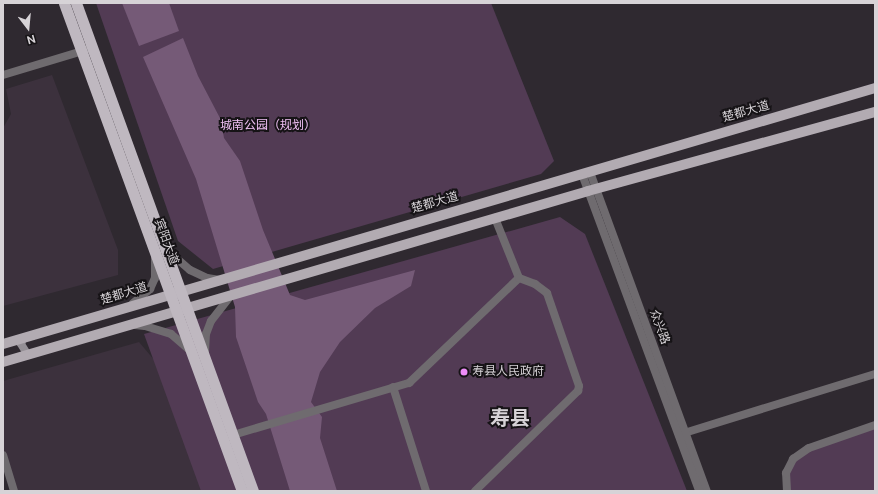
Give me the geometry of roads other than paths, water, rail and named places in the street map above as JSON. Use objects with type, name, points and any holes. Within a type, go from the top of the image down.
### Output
[{"type":"highway","name":"宾阳大道","points":[[64,3],[87,50],[176,292],[201,361],[242,491]]},
{"type":"highway","name":"宾阳大道","points":[[76,3],[87,50]]},
{"type":"highway","name":"宾阳大道","points":[[201,361],[233,435],[253,491]]},
{"type":"main road","name":"楚都大道","points":[[3,344],[875,88]]},
{"type":"main road","points":[[3,362],[231,297],[588,191],[875,112]]},
{"type":"main road","points":[[23,338],[23,351],[28,355]]},
{"type":"street","points":[[3,75],[87,50]]},
{"type":"street","name":"众兴路","points":[[586,173],[588,191],[682,434],[707,491]]},
{"type":"street","name":"众兴路","points":[[586,173],[682,434],[699,491]]},
{"type":"street","points":[[475,491],[578,391],[579,386],[547,293],[535,284],[519,278],[495,218]]},
{"type":"street","points":[[158,246],[190,270],[207,278],[222,279]]},
{"type":"street","points":[[123,308],[137,301],[150,288],[155,278],[158,246]]},
{"type":"street","points":[[233,435],[409,382],[519,278]]},
{"type":"street","points":[[201,361],[206,334],[211,321],[231,297]]},
{"type":"street","points":[[130,325],[145,326],[171,334],[201,361]]},
{"type":"street","points":[[682,434],[875,374]]},
{"type":"street","points":[[394,387],[426,491]]},
{"type":"street","points":[[787,491],[786,473],[793,459],[809,448],[875,424]]},
{"type":"street","points":[[3,455],[14,491]]},
{"type":"place","name":"寿县人民政府","points":[[464,372]]},
{"type":"district","name":"寿县","points":[[510,418]]},
{"type":"park label","name":"城南公园（规划）","points":[[268,126]]}]
